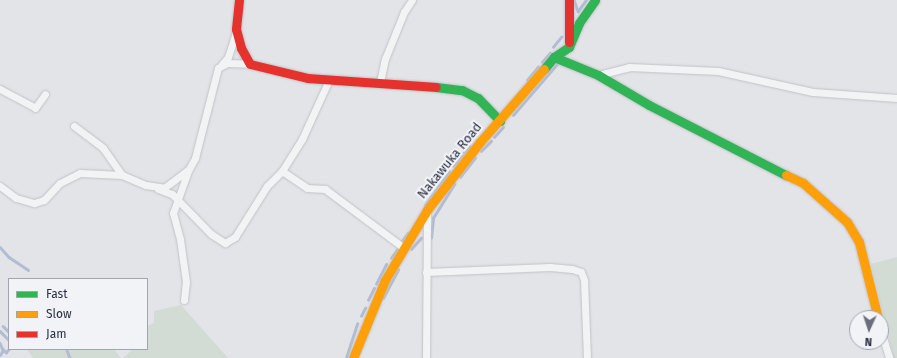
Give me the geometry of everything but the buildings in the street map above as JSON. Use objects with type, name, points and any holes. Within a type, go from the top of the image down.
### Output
[{"type":"street","points":[[235,0],[236,28],[241,48],[250,64]]},
{"type":"street","points":[[184,300],[186,282],[180,239],[172,213],[189,169],[195,158],[218,68],[228,57],[236,28],[240,0]]},
{"type":"street","points":[[380,82],[404,12],[412,0]]},
{"type":"street","points":[[569,0],[569,47]]},
{"type":"street","points":[[569,47],[579,23],[595,0]]},
{"type":"street","name":"Nakawuka Road","points":[[353,358],[378,295],[427,210],[500,120],[554,57],[569,47]]},
{"type":"street","points":[[554,57],[598,74],[649,105],[803,183],[839,214],[859,242],[876,310]]},
{"type":"street","points":[[218,68],[227,62],[250,64],[308,78],[380,82],[469,92],[500,120]]},
{"type":"street","points":[[598,74],[633,67],[718,71],[813,92],[897,98]]},
{"type":"street","points":[[0,186],[16,198],[34,203],[44,200],[60,183],[80,173],[122,175],[167,191],[211,234],[221,242],[230,243],[267,186],[282,171],[302,139],[329,80]]},
{"type":"street","points":[[0,89],[36,108],[45,94]]},
{"type":"street","points":[[74,126],[103,148],[122,175]]},
{"type":"street","points":[[158,188],[172,184],[189,169]]},
{"type":"street","points":[[282,171],[307,188],[325,189],[404,248]]},
{"type":"street","points":[[426,358],[427,210]]},
{"type":"street","points":[[426,272],[550,267],[572,269],[581,272],[584,280],[587,358]]},
{"type":"shaded area","points":[[897,257],[897,358],[894,358],[889,338],[889,310],[882,310],[871,264]]},
{"type":"shaded area","points":[[181,305],[228,358],[123,358],[132,350],[148,350],[148,326],[154,323],[154,311]]},
{"type":"shaded area","points":[[28,350],[115,350],[121,358],[33,358]]},
{"type":"waterway","points":[[574,0],[578,11],[586,0]]},
{"type":"waterway","points":[[553,47],[561,37]]},
{"type":"waterway","points":[[542,62],[550,53]]},
{"type":"waterway","points":[[513,115],[557,64]]},
{"type":"waterway","points":[[527,80],[538,67]]},
{"type":"waterway","points":[[494,137],[503,127]]},
{"type":"waterway","points":[[481,151],[491,141]]},
{"type":"waterway","points":[[453,166],[469,146]]},
{"type":"waterway","points":[[460,177],[475,158]]},
{"type":"waterway","points":[[425,205],[449,172]]},
{"type":"waterway","points":[[431,238],[433,218],[454,184]]},
{"type":"waterway","points":[[402,241],[408,233]]},
{"type":"waterway","points":[[411,249],[421,238]]},
{"type":"waterway","points":[[0,247],[9,257],[28,270]]},
{"type":"waterway","points":[[391,258],[399,247]]},
{"type":"waterway","points":[[376,284],[386,264]]},
{"type":"waterway","points":[[383,298],[398,270]]},
{"type":"waterway","points":[[368,300],[374,288]]},
{"type":"waterway","points":[[361,316],[365,308]]},
{"type":"waterway","points":[[346,358],[357,324]]},
{"type":"waterway","points":[[3,326],[8,331]]},
{"type":"waterway","points":[[0,331],[8,339]]},
{"type":"waterway","points":[[0,343],[3,350]]},
{"type":"waterway","points":[[0,355],[3,350],[6,352],[8,350]]},
{"type":"waterway","points":[[67,350],[70,358]]},
{"type":"traffic: fast","points":[[544,69],[554,57],[569,47],[579,23],[595,0]]},
{"type":"traffic: fast","points":[[554,57],[598,75],[649,105],[786,175]]},
{"type":"traffic: fast","points":[[436,87],[462,90],[478,98],[500,121]]},
{"type":"traffic: slow","points":[[353,358],[385,280],[427,210],[480,142],[544,69]]},
{"type":"traffic: slow","points":[[786,175],[803,183],[847,222],[859,242],[876,310]]},
{"type":"traffic: jam","points":[[239,0],[236,29],[241,48],[250,64],[308,78],[436,87]]},
{"type":"traffic: jam","points":[[569,0],[569,42]]}]
